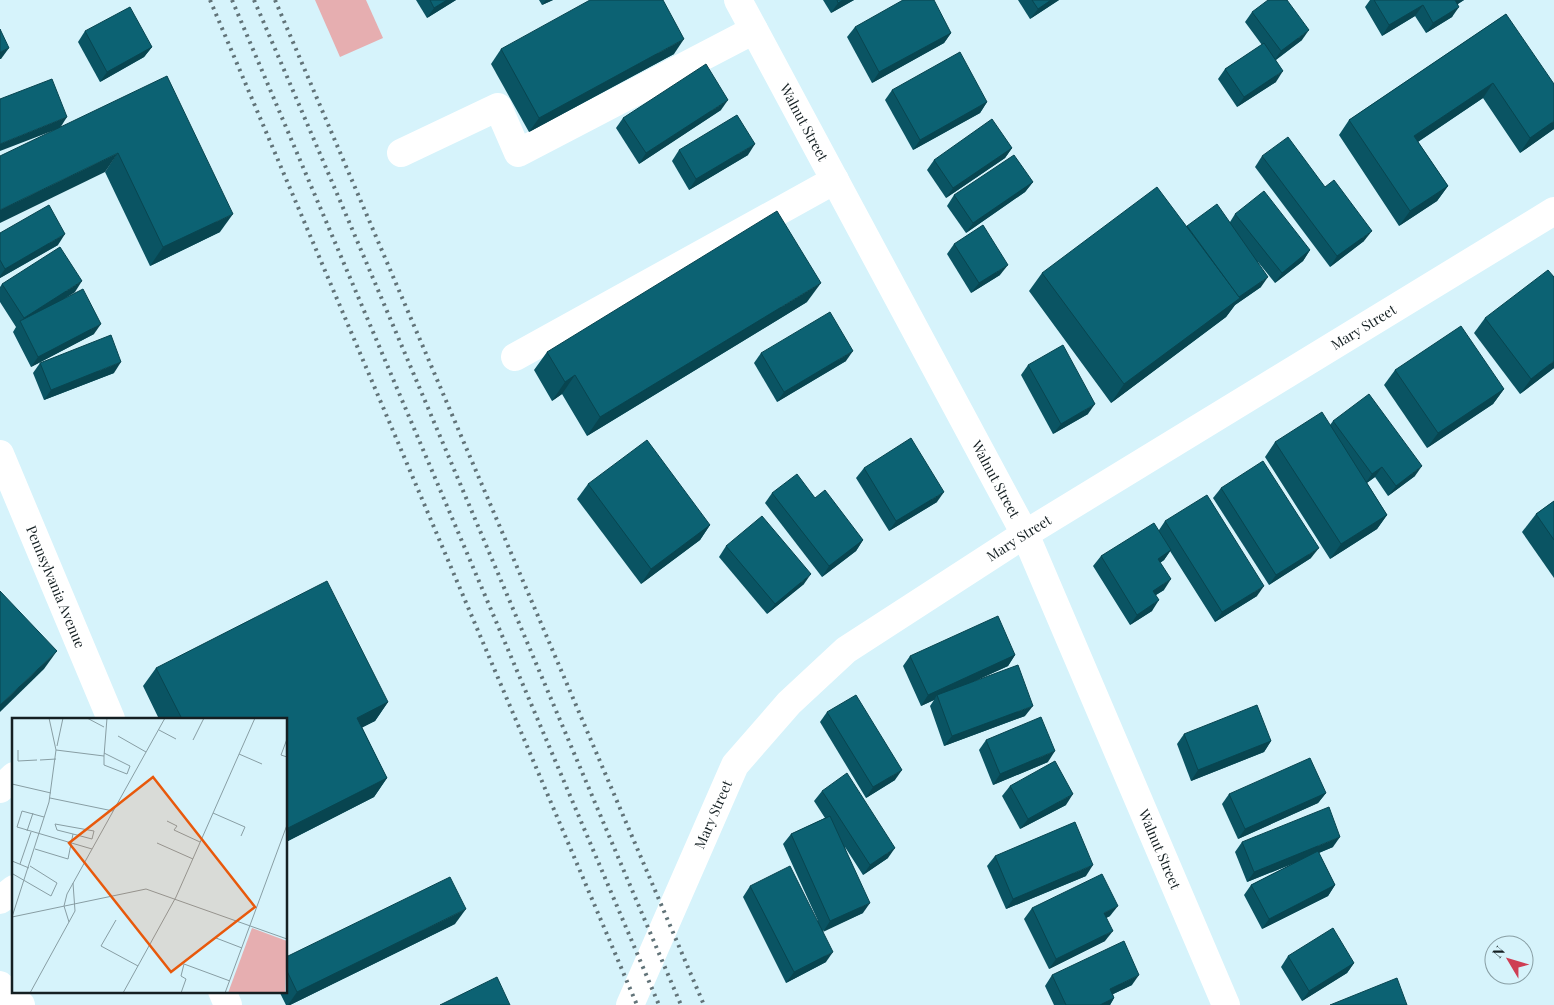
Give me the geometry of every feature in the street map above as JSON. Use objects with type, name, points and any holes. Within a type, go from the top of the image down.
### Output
[{"type":"street","name":"Walnut Street","points":[[738,0],[1025,534],[1226,1005]]},
{"type":"street","points":[[401,153],[498,107],[518,153],[754,30]]},
{"type":"street","points":[[515,357],[835,180]]},
{"type":"street","name":"Mary Street","points":[[630,1005],[735,765],[789,703],[846,650],[1025,534],[1554,211]]},
{"type":"street","name":"Pennsylvania Avenue","points":[[0,454],[9,501],[111,718]]},
{"type":"street","points":[[0,789],[12,778]]},
{"type":"street","points":[[0,900],[12,891]]},
{"type":"street","points":[[222,992],[228,1005]]},
{"type":"shaded area","points":[[315,0],[366,0],[383,38],[340,57]]},
{"type":"building","points":[[430,0],[447,0],[434,8]]},
{"type":"building","points":[[590,0],[663,0],[684,39],[539,118],[501,49]]},
{"type":"building","points":[[903,0],[934,0],[951,33],[879,72],[855,27]]},
{"type":"building","points":[[1032,0],[1051,0],[1038,9]]},
{"type":"building","points":[[1268,0],[1287,0],[1309,30],[1281,51],[1252,12]]},
{"type":"building","points":[[1374,0],[1455,0],[1459,7],[1433,23],[1423,5],[1389,25]]},
{"type":"building","points":[[130,7],[152,47],[107,72],[85,31]]},
{"type":"building","points":[[1506,14],[1554,84],[1554,121],[1530,138],[1493,83],[1414,136],[1448,186],[1410,211],[1349,120]]},
{"type":"building","points":[[0,29],[9,48],[0,52]]},
{"type":"building","points":[[1264,43],[1283,71],[1244,97],[1225,69]]},
{"type":"building","points":[[960,52],[987,102],[920,140],[892,90]]},
{"type":"building","points":[[706,64],[728,100],[646,153],[623,118]]},
{"type":"building","points":[[167,76],[233,214],[163,247],[118,153],[0,210],[0,156]]},
{"type":"building","points":[[52,79],[67,117],[0,144],[0,99]]},
{"type":"building","points":[[737,115],[755,144],[696,179],[679,150]]},
{"type":"building","points":[[992,119],[1012,148],[953,188],[934,160]]},
{"type":"building","points":[[1288,137],[1325,187],[1334,180],[1372,231],[1337,256],[1262,156]]},
{"type":"building","points":[[1014,155],[1033,182],[973,223],[954,195]]},
{"type":"building","points":[[1157,187],[1240,298],[1124,384],[1042,273]]},
{"type":"building","points":[[1264,191],[1310,250],[1282,273],[1235,214]]},
{"type":"building","points":[[1217,204],[1268,277],[1239,297],[1187,226]]},
{"type":"building","points":[[49,205],[65,234],[5,269],[0,260],[0,233]]},
{"type":"building","points":[[777,211],[821,283],[600,417],[575,375],[565,382],[547,352]]},
{"type":"building","points":[[983,225],[1008,265],[979,283],[954,244]]},
{"type":"building","points":[[60,247],[82,281],[24,318],[2,284]]},
{"type":"building","points":[[1548,270],[1554,277],[1554,361],[1531,379],[1485,318]]},
{"type":"building","points":[[83,289],[101,324],[38,357],[20,321]]},
{"type":"building","points":[[830,312],[853,351],[784,392],[761,353]]},
{"type":"building","points":[[1461,326],[1504,389],[1438,433],[1395,370]]},
{"type":"building","points":[[111,335],[121,362],[51,390],[40,363]]},
{"type":"building","points":[[1063,345],[1095,404],[1061,424],[1028,365]]},
{"type":"building","points":[[1369,394],[1422,466],[1396,486],[1382,467],[1372,474],[1333,421]]},
{"type":"building","points":[[1322,412],[1387,515],[1341,544],[1275,442]]},
{"type":"building","points":[[911,438],[944,492],[896,521],[864,468]]},
{"type":"building","points":[[647,440],[710,525],[651,569],[588,484]]},
{"type":"building","points":[[1263,461],[1319,548],[1276,575],[1221,488]]},
{"type":"building","points":[[797,474],[815,498],[825,490],[863,540],[829,566],[772,493]]},
{"type":"building","points":[[1207,495],[1264,586],[1222,612],[1165,521]]},
{"type":"building","points":[[1554,501],[1554,540],[1536,514]]},
{"type":"building","points":[[762,516],[811,574],[775,604],[726,546]]},
{"type":"building","points":[[1154,523],[1171,550],[1158,559],[1171,579],[1153,591],[1159,600],[1137,615],[1101,556]]},
{"type":"building","points":[[327,581],[388,702],[357,718],[387,778],[288,828],[288,718],[181,718],[156,668]]},
{"type":"building","points":[[0,591],[57,651],[0,705]]},
{"type":"building","points":[[998,616],[1015,655],[928,695],[910,656]]},
{"type":"building","points":[[1018,665],[1033,706],[952,736],[937,695]]},
{"type":"building","points":[[856,695],[902,770],[873,787],[827,712]]},
{"type":"building","points":[[1257,705],[1271,741],[1198,770],[1184,734]]},
{"type":"building","points":[[1041,717],[1055,751],[1000,774],[986,740]]},
{"type":"building","points":[[1310,758],[1326,793],[1245,829],[1229,794]]},
{"type":"building","points":[[1055,761],[1073,794],[1028,819],[1010,786]]},
{"type":"building","points":[[847,773],[895,848],[870,865],[822,791]]},
{"type":"building","points":[[1329,807],[1340,837],[1254,872],[1242,842]]},
{"type":"building","points":[[830,816],[870,903],[830,921],[791,834]]},
{"type":"building","points":[[1075,822],[1093,865],[1013,899],[995,856]]},
{"type":"building","points":[[1318,851],[1335,885],[1269,919],[1251,885]]},
{"type":"building","points":[[790,866],[833,952],[794,972],[750,886]]},
{"type":"building","points":[[1102,874],[1118,906],[1104,913],[1113,931],[1056,959],[1032,908]]},
{"type":"building","points":[[450,877],[466,909],[297,992],[288,973],[288,956]]},
{"type":"building","points":[[1333,928],[1354,963],[1309,991],[1288,956]]},
{"type":"building","points":[[1124,941],[1139,975],[1110,989],[1114,998],[1100,1005],[1066,1005],[1052,975]]},
{"type":"building","points":[[497,977],[510,1005],[440,1005]]},
{"type":"building","points":[[1397,978],[1407,1005],[1330,1005]]},
{"type":"railway","points":[[210,0],[637,1005]]},
{"type":"railway","points":[[232,0],[659,1005]]},
{"type":"railway","points":[[254,0],[681,1005]]},
{"type":"railway","points":[[275,0],[704,1005]]}]
